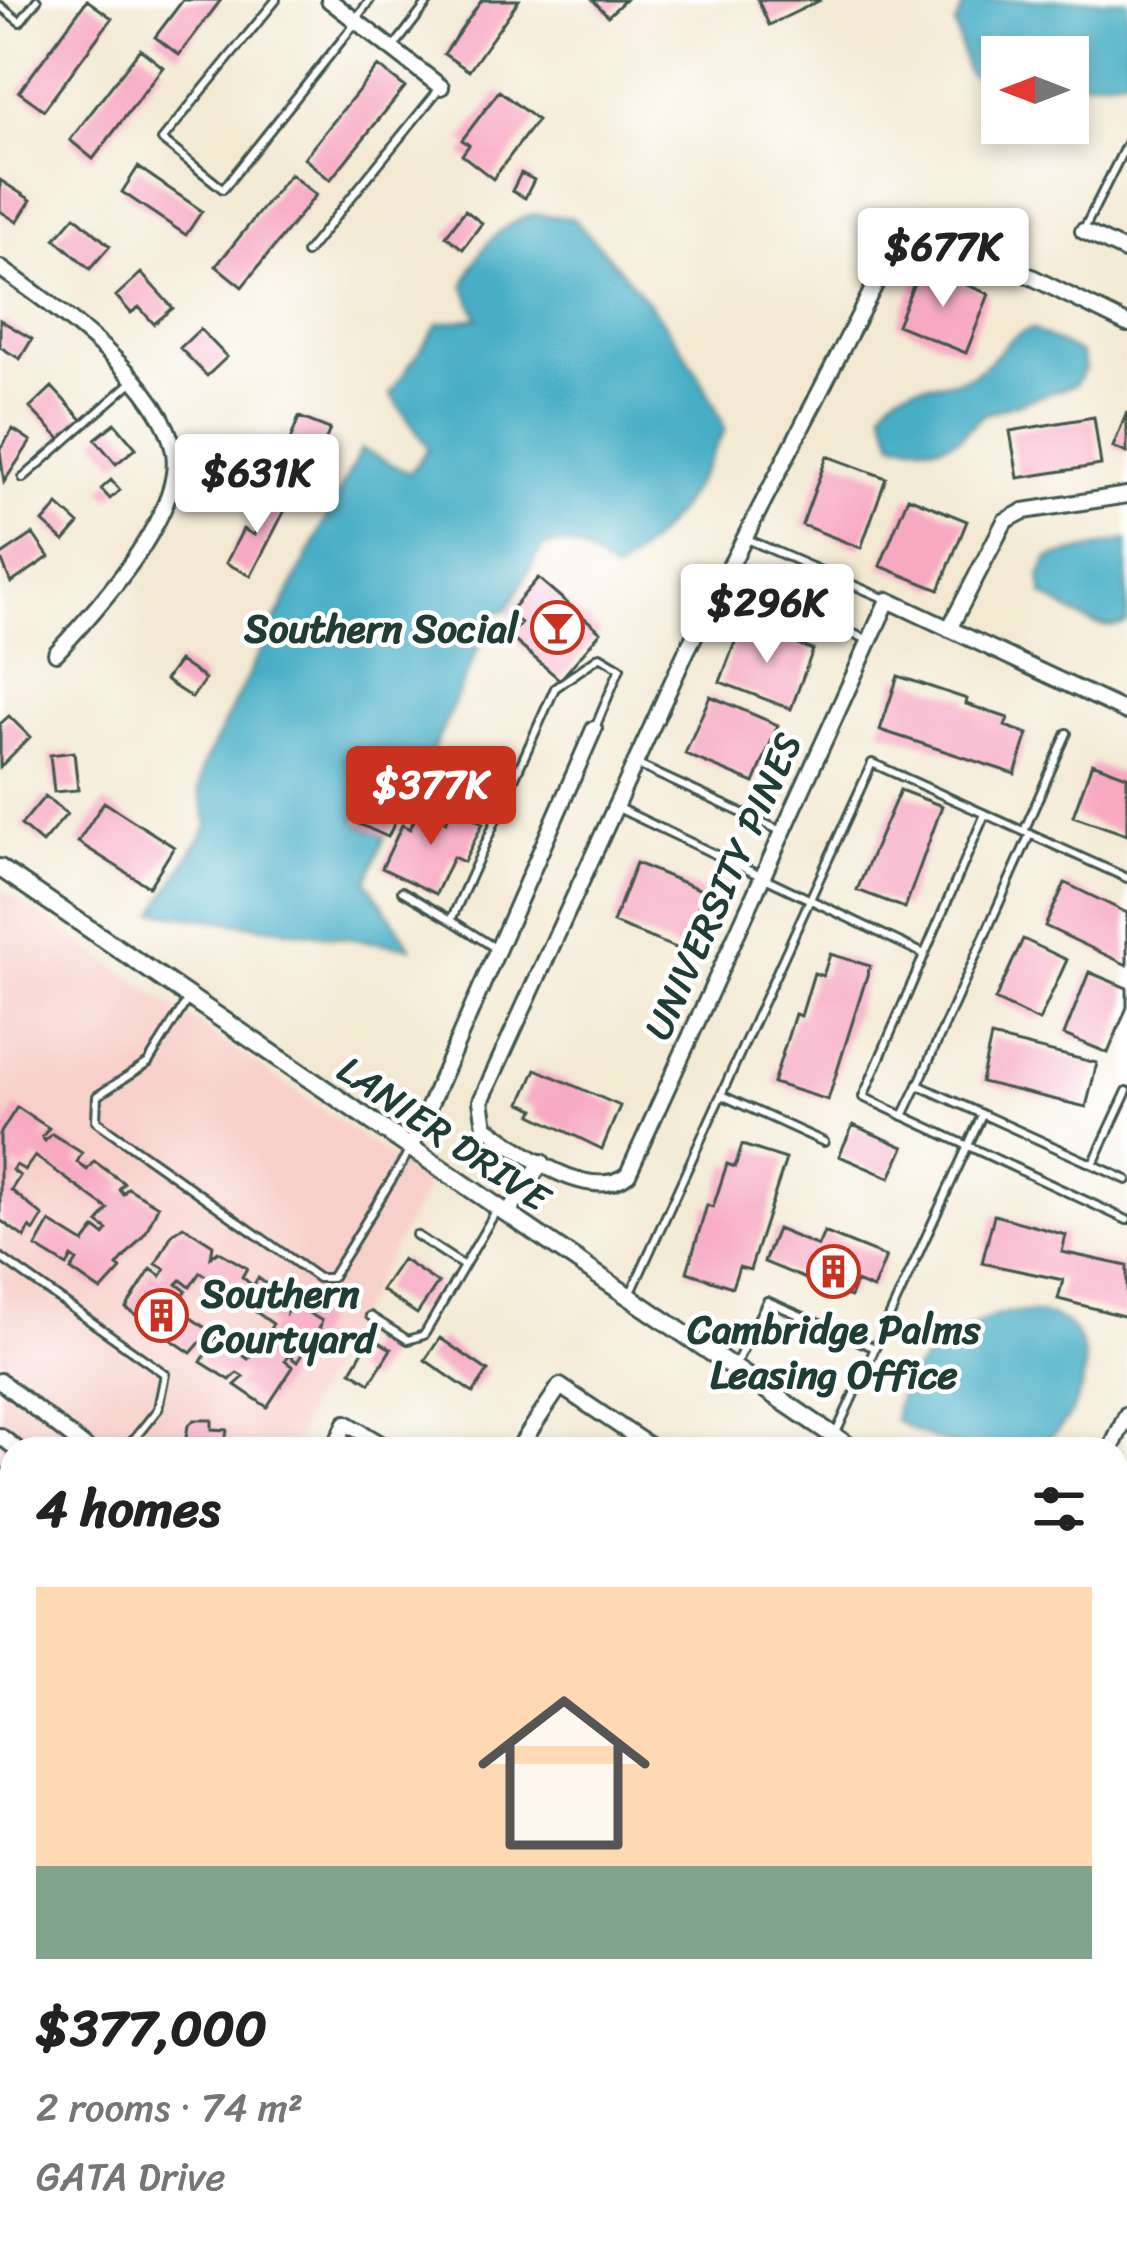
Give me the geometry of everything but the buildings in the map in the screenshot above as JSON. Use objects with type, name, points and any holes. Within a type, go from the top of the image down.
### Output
[{"type":"street","points":[[329,0],[441,87]]},
{"type":"street","name":"UNIVERSITY PINES","points":[[888,600],[628,1174],[614,1185],[598,1187],[542,1162],[484,1126],[481,1101],[635,763],[722,580],[767,502],[901,234],[911,225],[926,225],[1127,324]]},
{"type":"street","points":[[1083,231],[1127,252]]},
{"type":"street","points":[[0,268],[84,328],[133,381],[174,452],[170,492],[155,524],[92,614],[56,653]]},
{"type":"street","points":[[950,629],[1005,520],[1024,511],[1127,495]]},
{"type":"street","points":[[888,600],[1127,712]]},
{"type":"street","points":[[410,1150],[594,729]]},
{"type":"street","name":"LANIER DRIVE","points":[[0,868],[734,1367],[825,1437]]},
{"type":"street","points":[[502,1211],[542,1162]]},
{"type":"street","points":[[0,1382],[71,1437]]},
{"type":"street","points":[[526,1437],[560,1386],[636,1437]]},
{"type":"street","points":[[340,1437],[346,1423],[369,1437]]},
{"type":"lane","points":[[0,6],[20,22],[37,0]]},
{"type":"lane","points":[[276,0],[161,140],[223,189],[370,0]]},
{"type":"lane","points":[[393,48],[430,0]]},
{"type":"lane","points":[[306,253],[441,87]]},
{"type":"lane","points":[[1083,231],[1127,143]]},
{"type":"lane","points":[[23,478],[133,381]]},
{"type":"lane","points":[[744,537],[888,600]]},
{"type":"lane","points":[[722,580],[869,640]]},
{"type":"lane","points":[[451,920],[556,688],[600,656],[620,668],[594,729]]},
{"type":"lane","points":[[904,1116],[1067,733]]},
{"type":"lane","points":[[635,763],[783,832]]},
{"type":"lane","points":[[628,1298],[872,763],[1127,878]]},
{"type":"lane","points":[[615,807],[924,954]]},
{"type":"lane","points":[[985,814],[862,1096],[1127,1220]]},
{"type":"lane","points":[[402,891],[498,950]]},
{"type":"lane","points":[[188,999],[148,1063],[97,1096],[96,1121],[318,1278],[331,1278],[348,1255],[410,1150]]},
{"type":"lane","points":[[918,1085],[1127,1180]]},
{"type":"lane","points":[[1093,1164],[1127,1091]]},
{"type":"lane","points":[[721,1095],[824,1142]]},
{"type":"lane","points":[[833,1437],[982,1114]]},
{"type":"lane","points":[[370,1316],[408,1340],[424,1335],[502,1211]]},
{"type":"lane","points":[[416,1234],[464,1266]]},
{"type":"lane","points":[[0,1257],[165,1374],[158,1409],[136,1437]]},
{"type":"lane","points":[[734,1367],[767,1301],[875,1348]]},
{"type":"shaded area","points":[[0,888],[429,1183],[312,1400],[298,1437],[0,1437]]},
{"type":"water","points":[[966,0],[1127,0],[1127,77],[1089,81],[1089,36],[981,36],[981,81],[967,72],[955,25]]},
{"type":"water","points":[[534,214],[573,218],[678,342],[725,429],[703,472],[666,525],[614,573],[572,546],[542,547],[508,609],[483,616],[479,647],[408,806],[369,789],[355,822],[385,836],[367,881],[411,947],[155,912],[208,825],[199,791],[202,768],[361,449],[410,473],[428,448],[390,394],[438,324],[478,318],[464,285],[476,260],[499,232]]},
{"type":"water","points":[[1032,329],[1081,354],[1085,369],[1075,385],[984,414],[959,438],[940,446],[894,442],[883,410],[890,399],[910,387],[973,374],[1014,337]]},
{"type":"water","points":[[1127,540],[1127,623],[1094,624],[1043,595],[1040,576],[1049,558]]},
{"type":"water","points":[[1035,1313],[1062,1321],[1075,1334],[1083,1350],[1082,1387],[1053,1435],[930,1437],[895,1420],[897,1401],[918,1367],[952,1338],[990,1318]]},
{"type":"place","name":"Southern Social","points":[[557,628]]},
{"type":"place","name":"Cambridge Palms Leasing Office","points":[[834,1272]]},
{"type":"place","name":"Southern Courtyard","points":[[162,1315]]}]
